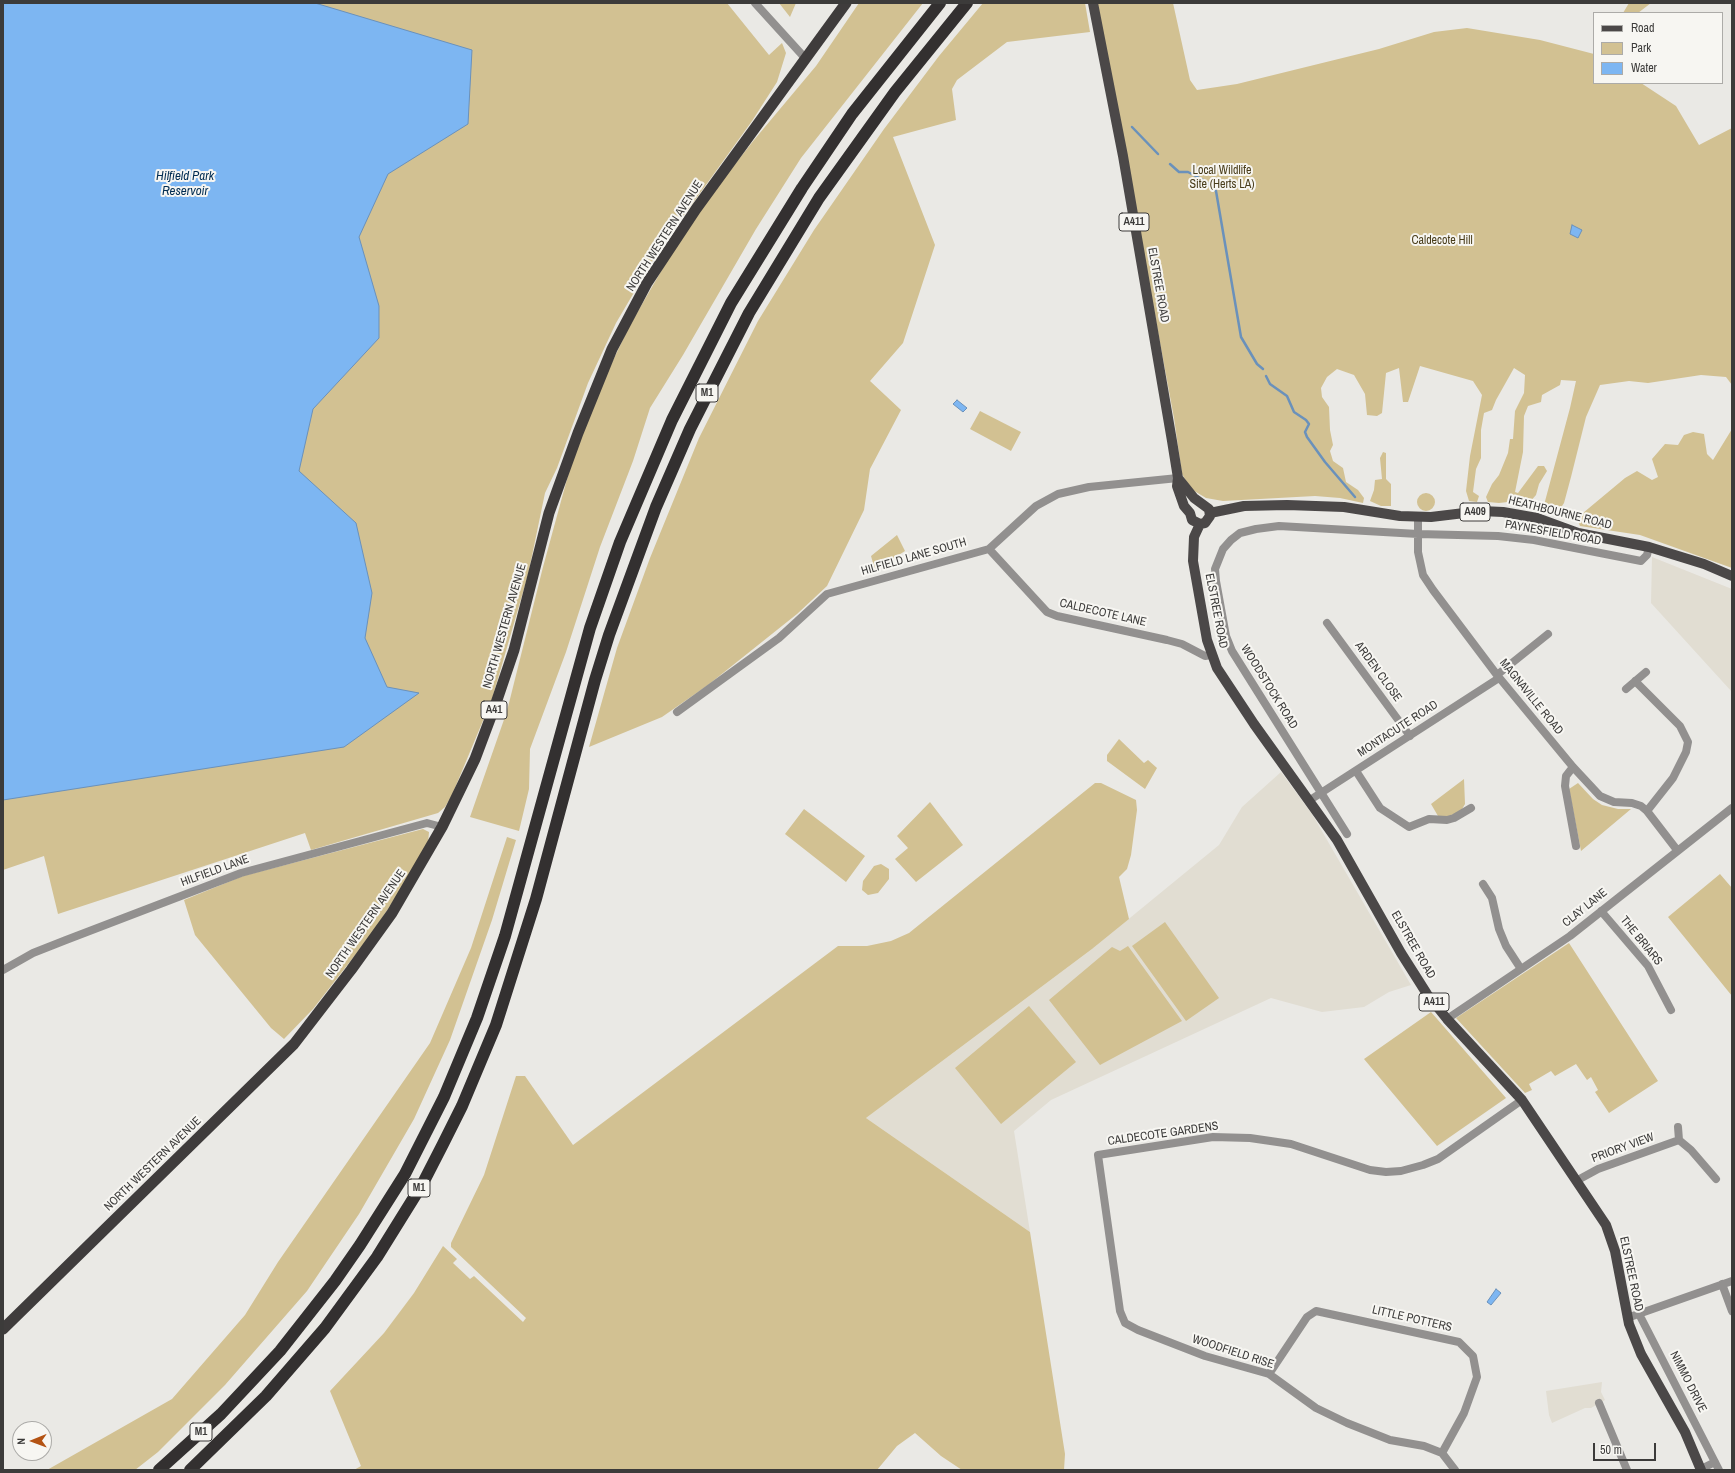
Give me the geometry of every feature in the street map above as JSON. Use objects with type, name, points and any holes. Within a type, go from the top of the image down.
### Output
[{"type":"highway","name":"NORTH WESTERN AVENUE","points":[[3,1329],[294,1044],[351,970],[392,912],[442,827],[475,759],[516,643],[549,513],[578,433],[612,349],[647,283],[692,215],[846,3]]},
{"type":"highway","name":"M1","points":[[159,1470],[221,1414],[280,1351],[352,1257],[405,1174],[444,1097],[477,1018],[511,915],[590,628],[623,535],[672,420],[731,303],[802,188],[856,109],[940,3]]},
{"type":"highway","name":"M1","points":[[190,1470],[235,1428],[266,1396],[325,1328],[377,1257],[419,1189],[443,1144],[465,1099],[496,1025],[536,900],[595,680],[609,635],[656,507],[690,428],[749,313],[819,198],[886,103],[967,3]]},
{"type":"main road","name":"ELSTREE ROAD","points":[[1093,3],[1123,156],[1178,478],[1177,486],[1180,498],[1190,513],[1192,520],[1200,524]]},
{"type":"main road","points":[[1178,478],[1200,503],[1207,506],[1210,513]]},
{"type":"main road","points":[[1190,513],[1193,507],[1200,503]]},
{"type":"main road","name":"HEATHBOURNE ROAD","points":[[1210,513],[1244,506],[1287,505],[1344,507],[1400,516],[1447,516],[1481,511],[1503,512],[1537,518],[1578,533],[1649,547],[1704,564],[1732,576]]},
{"type":"main road","name":"ELSTREE ROAD","points":[[1210,513],[1208,520],[1200,524],[1194,537],[1193,561],[1211,655],[1233,693],[1337,840],[1415,976],[1447,1019],[1522,1100],[1606,1225],[1615,1251],[1627,1318],[1641,1354],[1685,1432],[1701,1469]]},
{"type":"street","points":[[755,3],[805,58]]},
{"type":"street","name":"HILFIELD LANE SOUTH","points":[[678,712],[779,638],[827,594],[989,549],[1036,506],[1058,494],[1089,487],[1178,478]]},
{"type":"street","name":"MAGNAVILLE ROAD","points":[[1418,516],[1418,552],[1423,574],[1433,590],[1498,676],[1573,767],[1600,796],[1606,800],[1621,803],[1637,803],[1647,811],[1677,850]]},
{"type":"street","name":"WOODSTOCK ROAD","points":[[1348,834],[1232,651],[1226,636],[1215,570],[1218,558],[1231,540],[1240,533],[1256,529],[1279,526],[1316,527],[1418,534]]},
{"type":"street","name":"PAYNESFIELD ROAD","points":[[1418,534],[1498,536],[1534,540],[1641,561],[1647,555],[1649,547]]},
{"type":"street","name":"CALDECOTE LANE","points":[[989,549],[1042,607],[1052,614],[1167,640],[1187,646],[1205,656],[1211,655]]},
{"type":"street","name":"ARDEN CLOSE","points":[[1327,622],[1410,736]]},
{"type":"street","name":"MONTACUTE ROAD","points":[[1310,800],[1410,736],[1498,676],[1548,634]]},
{"type":"street","points":[[1626,689],[1646,672]]},
{"type":"street","points":[[1636,681],[1680,726],[1688,742],[1686,752],[1673,778],[1647,811]]},
{"type":"street","points":[[1573,767],[1566,776],[1565,786],[1576,846]]},
{"type":"street","points":[[1356,771],[1380,808],[1409,827],[1429,819],[1447,820],[1454,818],[1471,808]]},
{"type":"street","name":"CLAY LANE","points":[[1447,1019],[1554,948],[1677,850],[1730,812]]},
{"type":"street","name":"HILFIELD LANE","points":[[3,970],[33,953],[242,873],[427,822],[442,827]]},
{"type":"street","points":[[1482,884],[1492,898],[1499,929],[1506,946],[1521,969]]},
{"type":"street","name":"THE BRIARS","points":[[1601,911],[1648,966],[1671,1010]]},
{"type":"street","name":"CALDECOTE GARDENS","points":[[1108,1230],[1098,1155],[1213,1137],[1250,1138],[1290,1144],[1370,1170],[1386,1172],[1401,1171],[1438,1159],[1522,1100]]},
{"type":"street","points":[[1678,1127],[1679,1140],[1691,1150],[1716,1179]]},
{"type":"street","name":"PRIORY VIEW","points":[[1576,1181],[1598,1169],[1679,1140]]},
{"type":"street","name":"WOODFIELD RISE","points":[[1108,1230],[1120,1311],[1125,1323],[1138,1330],[1205,1356],[1269,1374],[1316,1408],[1347,1423],[1390,1440],[1424,1446],[1442,1452]]},
{"type":"street","points":[[1627,1318],[1732,1281]]},
{"type":"street","points":[[1722,1284],[1732,1311]]},
{"type":"street","name":"LITTLE POTTERS","points":[[1269,1374],[1307,1317],[1316,1311],[1459,1342],[1473,1356],[1477,1377],[1464,1413],[1442,1452]]},
{"type":"street","name":"NIMMO DRIVE","points":[[1639,1314],[1719,1470]]},
{"type":"street","points":[[1599,1403],[1627,1470]]},
{"type":"street","points":[[1442,1452],[1455,1470]]},
{"type":"street","points":[[1701,1469],[1715,1462]]},
{"type":"shaded area","points":[[1652,557],[1732,589],[1732,692],[1651,603]]},
{"type":"shaded area","points":[[1281,772],[1312,814],[1411,985],[1389,992],[1364,1007],[1322,1012],[1271,998],[1051,1100],[1014,1131],[1030,1232],[866,1118],[1092,949],[1219,845],[1242,807]]},
{"type":"shaded area","points":[[1602,1382],[1601,1392],[1605,1400],[1591,1408],[1585,1408],[1552,1423],[1549,1415],[1546,1391]]},
{"type":"green space","points":[[3,3],[727,3],[769,55],[782,43],[786,53],[777,82],[752,121],[659,250],[616,323],[588,383],[557,468],[545,493],[528,575],[492,699],[452,795],[445,807],[438,813],[311,850],[305,833],[58,914],[44,856],[3,870]]},
{"type":"green space","points":[[779,3],[796,3],[790,17]]},
{"type":"green space","points":[[859,3],[923,3],[801,158],[756,229],[683,355],[650,408],[633,461],[600,547],[566,652],[530,749],[529,789],[519,831],[470,817],[507,711],[543,567],[575,450],[604,379],[630,325],[667,261],[706,201],[754,140],[816,66]]},
{"type":"green space","points":[[983,3],[1085,3],[1090,32],[1007,42],[957,80],[952,89],[956,120],[893,137],[935,245],[903,343],[870,381],[901,410],[870,469],[864,510],[827,586],[797,614],[708,685],[662,717],[589,747],[617,648],[650,558],[699,438],[758,321],[814,230],[884,129],[939,56]]},
{"type":"green space","points":[[1097,3],[1173,3],[1190,80],[1197,90],[1237,84],[1379,49],[1434,32],[1467,28],[1540,40],[1593,54],[1593,84],[1643,84],[1676,106],[1699,145],[1732,128],[1732,385],[1726,377],[1701,375],[1648,383],[1629,381],[1600,385],[1586,417],[1564,503],[1560,509],[1544,505],[1576,381],[1561,380],[1560,385],[1542,395],[1541,402],[1528,406],[1524,416],[1523,452],[1515,492],[1518,493],[1538,466],[1544,466],[1547,471],[1539,484],[1536,495],[1529,503],[1517,501],[1499,503],[1488,502],[1486,497],[1492,484],[1499,475],[1508,453],[1510,439],[1513,439],[1515,411],[1524,393],[1525,375],[1514,368],[1492,410],[1484,413],[1481,430],[1481,458],[1476,469],[1473,492],[1479,496],[1477,502],[1469,501],[1466,491],[1470,456],[1482,395],[1473,381],[1420,366],[1408,402],[1403,402],[1399,368],[1386,373],[1382,413],[1377,416],[1367,415],[1365,394],[1354,375],[1337,369],[1327,377],[1321,388],[1322,397],[1329,407],[1330,430],[1333,445],[1330,451],[1333,461],[1343,468],[1346,482],[1358,490],[1364,498],[1363,503],[1340,498],[1315,496],[1223,501],[1206,498],[1191,489],[1182,474],[1174,418]]},
{"type":"green space","points":[[1629,3],[1651,3],[1639,12],[1624,12]]},
{"type":"green space","points":[[980,411],[1021,432],[1011,451],[970,429]]},
{"type":"green space","points":[[1732,429],[1732,568],[1640,535],[1580,526],[1577,519],[1578,513],[1583,513],[1625,478],[1637,471],[1652,480],[1658,477],[1652,459],[1665,444],[1678,445],[1684,435],[1693,432],[1704,434],[1707,454],[1713,460]]},
{"type":"green space","points":[[1383,452],[1386,453],[1386,479],[1391,484],[1391,506],[1381,506],[1370,501],[1374,490],[1375,480],[1382,479],[1380,458]]},
{"type":"green space","points":[[1426,493],[1430,494],[1434,498],[1434,506],[1430,510],[1426,511],[1422,510],[1418,506],[1417,502],[1418,498],[1422,494]]},
{"type":"green space","points":[[897,535],[905,551],[875,570],[871,556]]},
{"type":"green space","points":[[1119,739],[1144,763],[1148,760],[1157,768],[1145,789],[1107,761],[1107,755]]},
{"type":"green space","points":[[1464,779],[1465,804],[1461,811],[1447,817],[1438,816],[1431,804]]},
{"type":"green space","points":[[1095,783],[1101,783],[1136,800],[1137,810],[1131,855],[1127,869],[1119,877],[1129,919],[1092,949],[866,1118],[1030,1232],[1065,1454],[1064,1470],[962,1470],[941,1456],[915,1433],[897,1446],[877,1470],[354,1470],[361,1466],[330,1391],[384,1333],[414,1293],[443,1246],[457,1259],[453,1263],[470,1279],[474,1276],[523,1322],[526,1318],[451,1247],[451,1243],[484,1175],[516,1076],[525,1076],[573,1145],[838,946],[867,946],[891,941],[909,933]]},
{"type":"green space","points":[[1578,783],[1593,799],[1602,805],[1618,809],[1631,809],[1581,851],[1569,789]]},
{"type":"green space","points":[[930,802],[963,845],[916,882],[895,859],[908,848],[897,836]]},
{"type":"green space","points":[[804,809],[865,856],[846,882],[785,834]]},
{"type":"green space","points":[[423,829],[429,832],[428,843],[415,868],[370,936],[313,1009],[284,1039],[271,1028],[195,935],[184,900],[243,876]]},
{"type":"green space","points":[[507,837],[516,840],[492,920],[450,1040],[414,1119],[359,1214],[307,1291],[225,1385],[158,1452],[135,1470],[47,1470],[172,1399],[245,1315],[278,1262],[430,1043],[471,948]]},
{"type":"green space","points":[[881,864],[889,869],[889,879],[878,893],[868,895],[862,890],[863,881],[874,866]]},
{"type":"green space","points":[[1720,874],[1732,888],[1732,996],[1668,917]]},
{"type":"green space","points":[[1165,922],[1219,998],[1186,1021],[1132,946]]},
{"type":"green space","points":[[1569,943],[1658,1081],[1609,1113],[1595,1092],[1598,1090],[1591,1077],[1587,1080],[1576,1064],[1555,1076],[1551,1071],[1529,1084],[1532,1090],[1525,1093],[1456,1018]]},
{"type":"green space","points":[[1128,946],[1182,1021],[1100,1065],[1049,1000],[1112,947],[1120,951]]},
{"type":"green space","points":[[1029,1006],[1076,1062],[1001,1124],[955,1068]]},
{"type":"green space","points":[[1431,1012],[1506,1098],[1437,1146],[1364,1059]]},
{"type":"water","name":"Hilfield Park Reservoir","points":[[3,3],[315,3],[472,50],[468,124],[388,174],[359,237],[379,306],[379,338],[313,409],[299,471],[356,523],[372,593],[365,638],[387,687],[419,693],[344,747],[3,800]]},
{"type":"water","points":[[1572,225],[1582,230],[1578,238],[1570,234]]},
{"type":"water","points":[[957,400],[967,408],[963,412],[953,404]]},
{"type":"water","points":[[1496,1289],[1501,1293],[1491,1305],[1487,1302]]},
{"type":"waterway","points":[[1132,127],[1158,154]]},
{"type":"waterway","points":[[1170,164],[1179,172],[1188,172],[1205,181],[1216,191],[1241,337],[1257,364],[1263,369]]},
{"type":"waterway","points":[[1266,376],[1270,384],[1287,396],[1294,412],[1306,420],[1309,424],[1305,432],[1307,437],[1325,462],[1355,497]]},
{"type":"park label","name":"Local Wildlife Site (Herts LA)","points":[[1222,178]]},
{"type":"park label","name":"Caldecote Hill","points":[[1442,241]]}]
